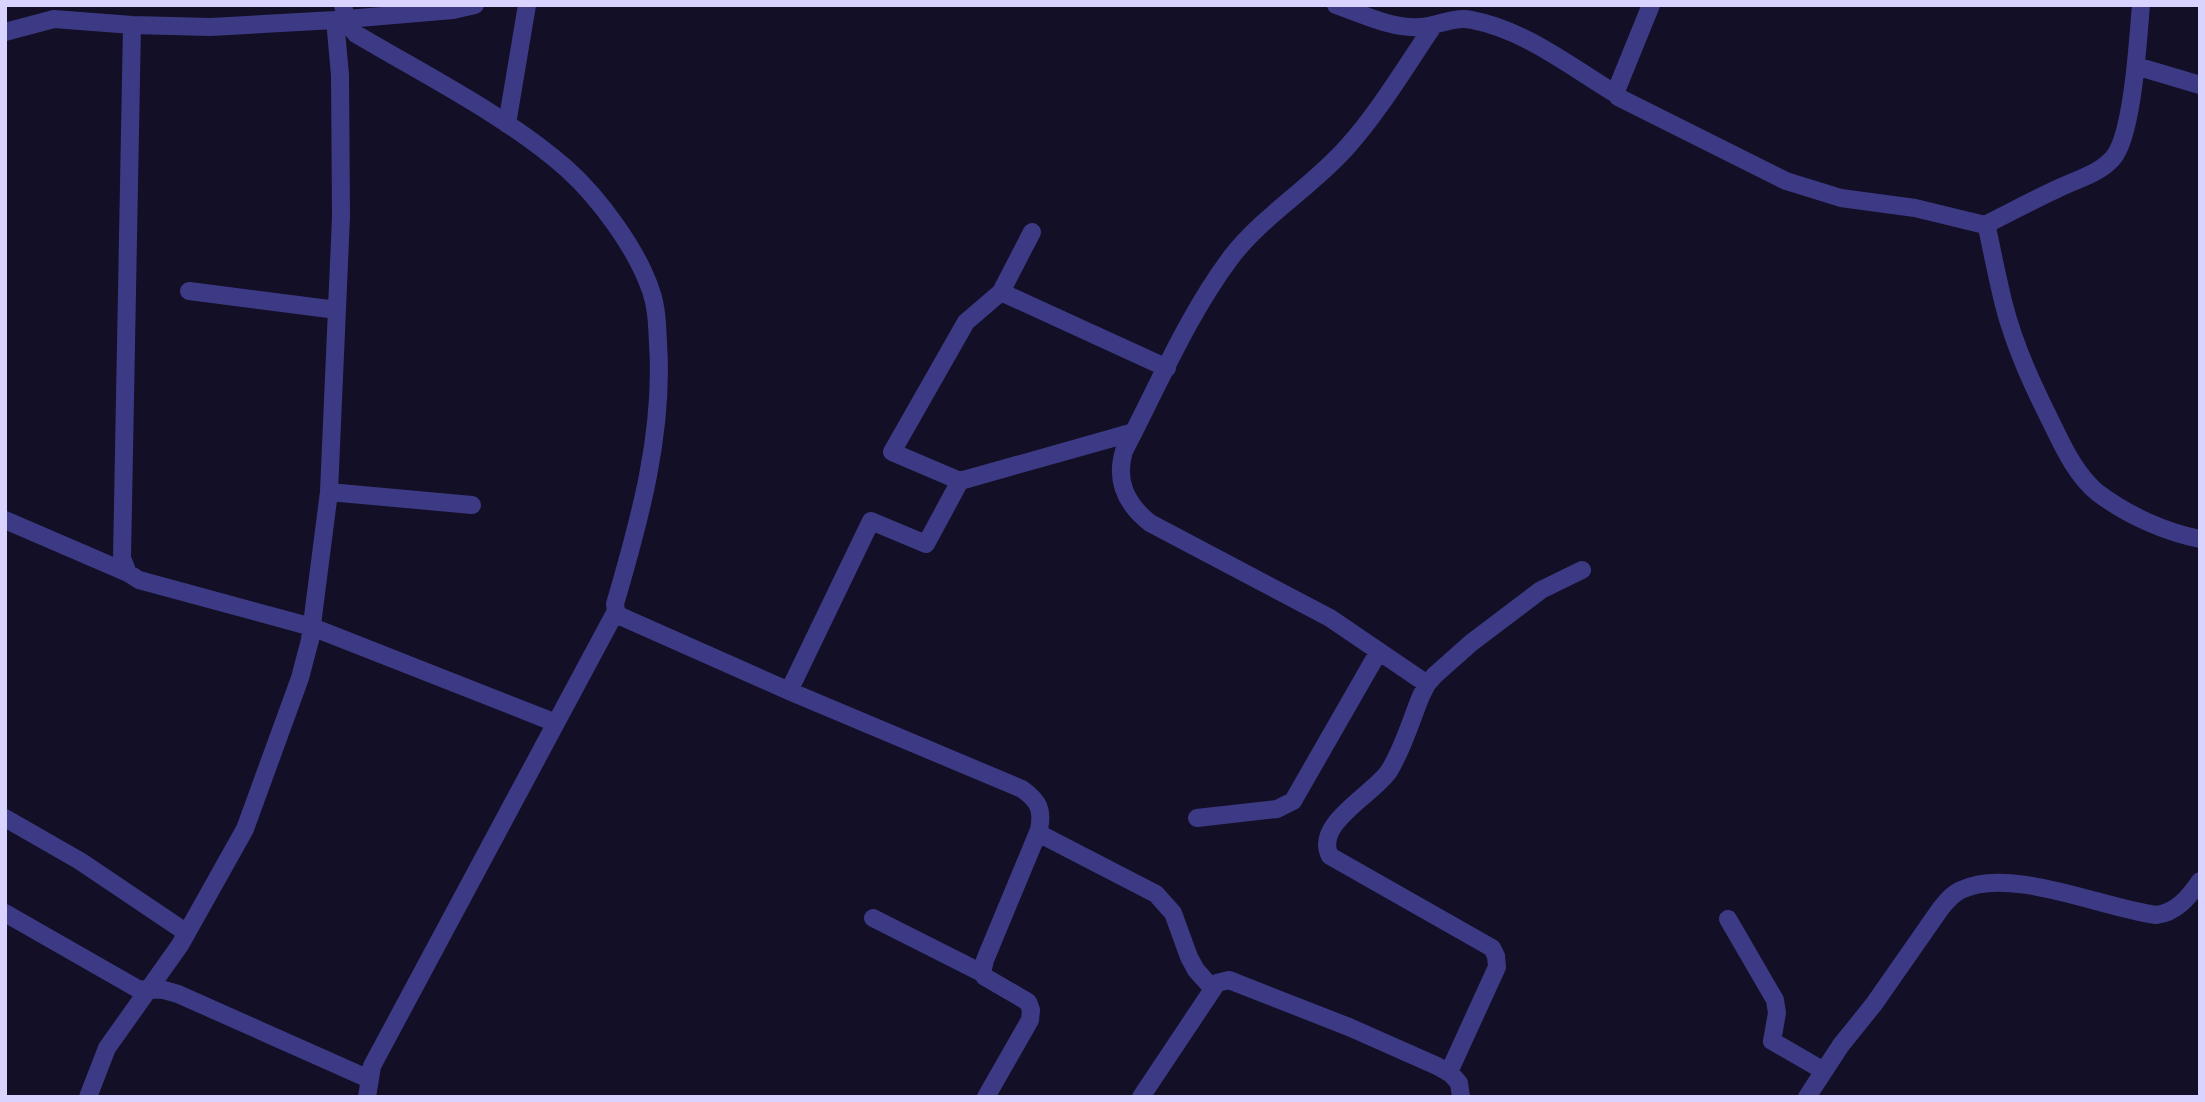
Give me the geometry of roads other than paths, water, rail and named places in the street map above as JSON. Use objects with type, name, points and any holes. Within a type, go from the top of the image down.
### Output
[{"type":"street","points":[[5,32],[45,20],[66,18],[132,25],[211,27],[341,15],[453,10],[475,5]]},
{"type":"street","points":[[507,124],[527,5]]},
{"type":"street","points":[[1336,5],[1392,24],[1417,28],[1450,19],[1485,23],[1513,33],[1638,108],[1786,181],[1841,198],[1915,208],[1985,225],[2085,178],[2101,169],[2115,156],[2124,131],[2136,66],[2141,5]]},
{"type":"street","points":[[1616,94],[1651,5]]},
{"type":"street","points":[[341,15],[356,34],[507,124],[565,168],[601,205],[619,230],[651,289],[656,311],[660,381],[657,423],[641,511],[615,604],[620,616],[1022,789],[1034,798],[1041,810],[1038,833],[982,972]]},
{"type":"street","points":[[88,1097],[107,1048],[187,933],[250,817],[300,678],[312,627],[329,492],[341,217],[341,15]]},
{"type":"street","points":[[128,573],[122,558],[132,25]]},
{"type":"street","points":[[1427,684],[1330,618],[1150,523],[1136,511],[1123,488],[1120,463],[1193,318],[1234,254],[1346,148],[1434,25]]},
{"type":"street","points":[[2136,66],[2200,85]]},
{"type":"street","points":[[1985,225],[2004,306],[2024,365],[2059,439],[2076,467],[2098,493],[2115,504],[2144,520],[2200,539]]},
{"type":"street","points":[[1032,232],[1001,292],[966,322],[892,452],[960,481],[1134,432]]},
{"type":"street","points":[[189,291],[337,310]]},
{"type":"street","points":[[1001,292],[1167,369]]},
{"type":"street","points":[[789,691],[871,521],[926,544],[960,481]]},
{"type":"street","points":[[329,492],[472,505]]},
{"type":"street","points":[[5,520],[139,580],[312,627],[556,723]]},
{"type":"street","points":[[1449,1072],[1497,967],[1492,948],[1330,856],[1326,844],[1345,812],[1373,789],[1389,771],[1427,684],[1471,643],[1541,590],[1582,570]]},
{"type":"street","points":[[5,913],[130,985],[149,991],[164,990],[178,994],[368,1088],[372,1066],[616,611]]},
{"type":"street","points":[[1197,818],[1277,809],[1293,801],[1379,652]]},
{"type":"street","points":[[5,818],[80,861],[187,933]]},
{"type":"street","points":[[1038,833],[1156,894],[1173,913],[1189,957],[1196,970],[1213,989]]},
{"type":"street","points":[[1807,1097],[1941,908],[1962,890],[1990,883],[2036,886],[2156,915],[2164,914],[2186,900],[2200,881]]},
{"type":"street","points":[[873,918],[982,972],[985,977],[1028,1002],[1030,1020],[986,1097]]},
{"type":"street","points":[[1728,919],[1775,1000],[1777,1013],[1772,1041],[1824,1071]]},
{"type":"street","points":[[1141,1097],[1217,983],[1229,980],[1349,1027],[1449,1072],[1459,1083],[1461,1097]]}]
